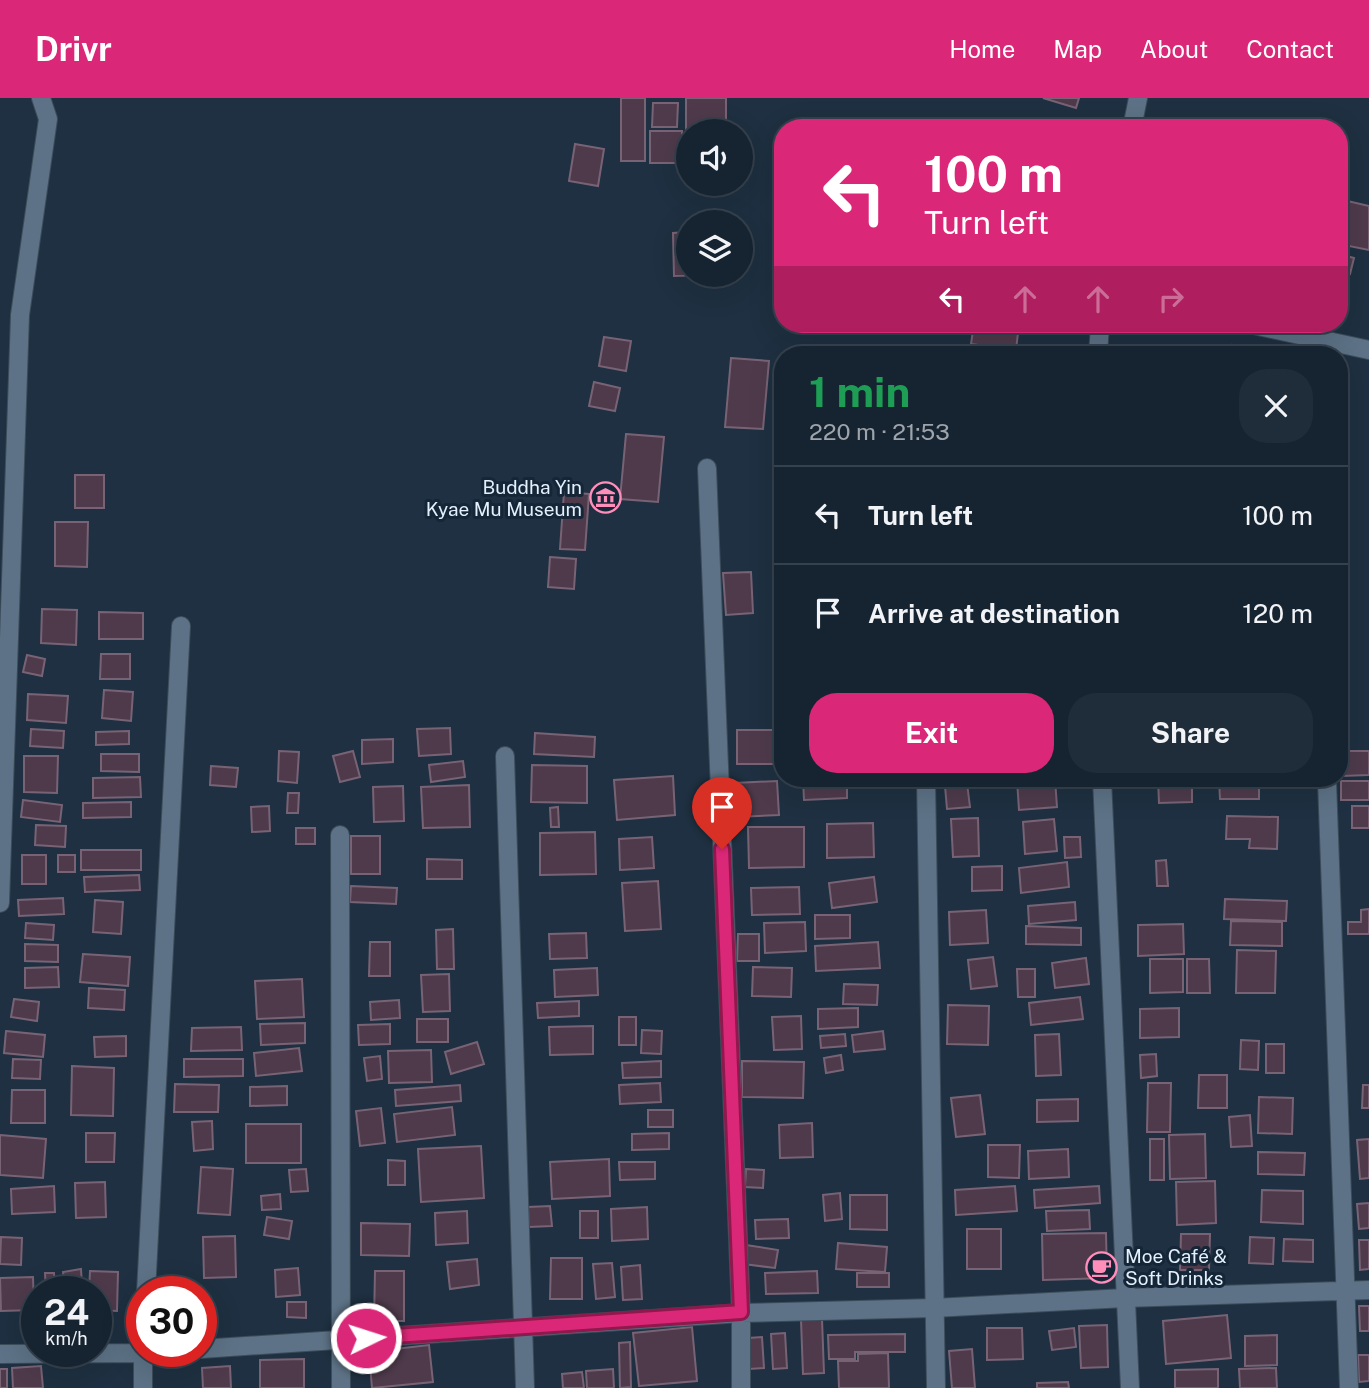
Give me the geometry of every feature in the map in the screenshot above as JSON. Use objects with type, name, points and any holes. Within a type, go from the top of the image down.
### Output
[{"type":"street","points":[[0,903],[7,530],[20,315],[48,119],[41,98]]},
{"type":"street","points":[[1134,119],[1138,98]]},
{"type":"street","points":[[1291,333],[1369,350]]},
{"type":"street","points":[[707,468],[741,1312],[741,1388]]},
{"type":"street","points":[[147,1276],[181,626]]},
{"type":"street","points":[[505,756],[525,1388]]},
{"type":"street","points":[[926,787],[936,1388]]},
{"type":"street","points":[[1102,787],[1130,1388]]},
{"type":"street","points":[[1326,787],[1349,1388]]},
{"type":"street","points":[[340,835],[341,1388]]},
{"type":"street","points":[[217,1348],[741,1312],[934,1308],[1369,1290]]},
{"type":"street","points":[[0,1354],[126,1352]]},
{"type":"street","points":[[143,1367],[143,1388]]},
{"type":"building","points":[[621,98],[645,98],[645,161],[621,161]]},
{"type":"building","points":[[686,98],[726,98],[726,119],[686,119]]},
{"type":"building","points":[[1043,98],[1079,98],[1076,108]]},
{"type":"building","points":[[653,103],[678,103],[676,127],[652,127]]},
{"type":"building","points":[[650,131],[676,131],[676,163],[650,163]]},
{"type":"building","points":[[575,144],[604,149],[598,186],[569,181]]},
{"type":"building","points":[[1348,201],[1369,206],[1369,250],[1348,246]]},
{"type":"building","points":[[673,233],[676,233],[676,276],[674,276]]},
{"type":"building","points":[[1348,256],[1354,258],[1348,273]]},
{"type":"building","points":[[973,333],[1018,333],[1016,346],[971,344]]},
{"type":"building","points":[[604,337],[631,341],[626,371],[599,366]]},
{"type":"building","points":[[731,358],[769,361],[763,429],[725,427]]},
{"type":"building","points":[[594,382],[620,388],[615,411],[589,406]]},
{"type":"building","points":[[626,434],[664,437],[658,502],[620,499]]},
{"type":"building","points":[[75,475],[104,475],[104,508],[75,508]]},
{"type":"building","points":[[564,492],[589,494],[585,550],[560,549]]},
{"type":"building","points":[[55,522],[88,522],[87,567],[55,566]]},
{"type":"building","points":[[550,557],[576,559],[574,589],[548,587]]},
{"type":"building","points":[[751,572],[753,613],[726,615],[723,573]]},
{"type":"building","points":[[42,609],[77,610],[76,645],[41,643]]},
{"type":"building","points":[[99,612],[143,613],[143,639],[99,639]]},
{"type":"building","points":[[101,654],[130,654],[130,679],[100,679]]},
{"type":"building","points":[[27,655],[45,659],[42,676],[23,672]]},
{"type":"building","points":[[104,690],[133,692],[131,721],[102,718]]},
{"type":"building","points":[[28,694],[68,696],[66,723],[27,720]]},
{"type":"building","points":[[450,728],[451,754],[419,756],[417,729]]},
{"type":"building","points":[[31,729],[64,731],[63,748],[30,746]]},
{"type":"building","points":[[737,730],[774,730],[774,764],[737,764]]},
{"type":"building","points":[[129,731],[129,744],[96,745],[96,732]]},
{"type":"building","points":[[535,733],[595,737],[594,757],[534,754]]},
{"type":"building","points":[[393,739],[393,762],[362,764],[362,740]]},
{"type":"building","points":[[279,751],[299,752],[297,783],[278,781]]},
{"type":"building","points":[[353,751],[360,777],[340,782],[333,756]]},
{"type":"building","points":[[1348,751],[1369,751],[1369,775],[1348,776]]},
{"type":"building","points":[[101,754],[139,754],[139,772],[101,771]]},
{"type":"building","points":[[24,756],[58,756],[57,793],[24,792]]},
{"type":"building","points":[[463,761],[465,777],[431,782],[429,765]]},
{"type":"building","points":[[532,765],[587,766],[587,803],[531,802]]},
{"type":"building","points":[[211,766],[238,768],[236,787],[210,785]]},
{"type":"building","points":[[673,776],[675,815],[617,820],[614,780]]},
{"type":"building","points":[[140,777],[141,797],[93,798],[93,778]]},
{"type":"building","points":[[774,781],[774,787],[777,787],[779,815],[736,817],[735,783]]},
{"type":"building","points":[[1348,781],[1369,781],[1369,800],[1341,800],[1341,787],[1348,787]]},
{"type":"building","points":[[469,785],[470,827],[423,828],[421,787]]},
{"type":"building","points":[[403,786],[404,821],[374,822],[373,787]]},
{"type":"building","points":[[803,787],[847,787],[847,798],[804,800]]},
{"type":"building","points":[[945,787],[968,787],[970,807],[947,809]]},
{"type":"building","points":[[1017,787],[1056,787],[1057,807],[1019,810]]},
{"type":"building","points":[[1158,787],[1192,787],[1192,802],[1159,803]]},
{"type":"building","points":[[1219,787],[1259,787],[1259,799],[1220,799]]},
{"type":"building","points":[[288,793],[299,793],[298,813],[287,813]]},
{"type":"building","points":[[23,800],[62,805],[60,822],[21,817]]},
{"type":"building","points":[[131,802],[131,817],[83,818],[83,803]]},
{"type":"building","points":[[269,806],[270,831],[252,832],[251,807]]},
{"type":"building","points":[[1352,806],[1369,806],[1369,828],[1352,828]]},
{"type":"building","points":[[558,807],[559,827],[551,827],[550,808]]},
{"type":"building","points":[[1227,816],[1278,817],[1277,849],[1249,848],[1250,839],[1226,839]]},
{"type":"building","points":[[978,818],[979,856],[953,857],[951,819]]},
{"type":"building","points":[[1054,819],[1057,851],[1025,854],[1023,822]]},
{"type":"building","points":[[873,823],[874,857],[827,858],[827,824]]},
{"type":"building","points":[[36,825],[66,826],[65,847],[35,845]]},
{"type":"building","points":[[748,827],[804,827],[804,867],[749,868]]},
{"type":"building","points":[[296,828],[315,828],[315,844],[296,844]]},
{"type":"building","points":[[595,832],[596,874],[540,875],[540,833]]},
{"type":"building","points":[[351,836],[380,836],[380,874],[351,874]]},
{"type":"building","points":[[652,837],[654,868],[620,870],[619,839]]},
{"type":"building","points":[[1064,837],[1080,837],[1081,857],[1065,858]]},
{"type":"building","points":[[81,850],[141,850],[141,870],[81,870]]},
{"type":"building","points":[[22,855],[46,855],[46,884],[22,884]]},
{"type":"building","points":[[58,855],[75,855],[75,872],[58,872]]},
{"type":"building","points":[[427,859],[462,860],[462,879],[427,879]]},
{"type":"building","points":[[1166,860],[1168,886],[1157,886],[1156,861]]},
{"type":"building","points":[[1067,862],[1069,887],[1021,893],[1019,868]]},
{"type":"building","points":[[1002,866],[1002,890],[972,891],[972,867]]},
{"type":"building","points":[[139,875],[140,890],[85,892],[84,877]]},
{"type":"building","points":[[874,877],[877,902],[832,908],[829,883]]},
{"type":"building","points":[[658,881],[661,929],[625,931],[622,883]]},
{"type":"building","points":[[351,886],[397,888],[396,904],[350,902]]},
{"type":"building","points":[[799,887],[800,914],[752,915],[751,888]]},
{"type":"building","points":[[63,898],[64,914],[19,916],[18,900]]},
{"type":"building","points":[[1225,899],[1287,901],[1286,921],[1224,919]]},
{"type":"building","points":[[95,900],[123,902],[121,934],[93,932]]},
{"type":"building","points":[[1075,902],[1076,920],[1029,924],[1028,906]]},
{"type":"building","points":[[1369,909],[1369,934],[1348,934],[1348,922],[1361,922],[1361,910]]},
{"type":"building","points":[[986,910],[988,943],[950,945],[949,912]]},
{"type":"building","points":[[815,915],[850,915],[850,938],[815,939]]},
{"type":"building","points":[[1231,921],[1282,922],[1282,946],[1230,945]]},
{"type":"building","points":[[805,922],[806,951],[765,953],[764,923]]},
{"type":"building","points":[[26,923],[54,925],[53,940],[25,938]]},
{"type":"building","points":[[1183,924],[1184,954],[1138,956],[1138,925]]},
{"type":"building","points":[[1026,926],[1081,928],[1081,945],[1026,944]]},
{"type":"building","points":[[453,929],[454,969],[437,969],[436,930]]},
{"type":"building","points":[[586,933],[587,958],[550,959],[549,934]]},
{"type":"building","points":[[738,934],[759,934],[759,961],[737,961]]},
{"type":"building","points":[[370,942],[390,942],[390,976],[369,976]]},
{"type":"building","points":[[878,942],[880,968],[816,971],[815,946]]},
{"type":"building","points":[[25,944],[58,945],[58,962],[25,961]]},
{"type":"building","points":[[1237,950],[1276,951],[1275,993],[1236,993]]},
{"type":"building","points":[[83,954],[130,957],[128,986],[80,982]]},
{"type":"building","points":[[993,957],[997,986],[971,989],[968,960]]},
{"type":"building","points":[[1086,958],[1089,984],[1055,988],[1052,963]]},
{"type":"building","points":[[1150,959],[1183,959],[1183,992],[1150,993]]},
{"type":"building","points":[[1187,959],[1209,959],[1210,993],[1187,993]]},
{"type":"building","points":[[58,967],[59,987],[25,988],[25,968]]},
{"type":"building","points":[[753,967],[792,968],[791,997],[752,996]]},
{"type":"building","points":[[597,968],[598,995],[555,997],[554,970]]},
{"type":"building","points":[[1017,969],[1035,969],[1035,997],[1018,997]]},
{"type":"building","points":[[449,974],[450,1011],[423,1012],[421,975]]},
{"type":"building","points":[[302,979],[304,1017],[257,1019],[255,981]]},
{"type":"building","points":[[844,984],[878,985],[877,1005],[843,1004]]},
{"type":"building","points":[[89,988],[125,990],[124,1010],[88,1008]]},
{"type":"building","points":[[1080,997],[1083,1019],[1031,1025],[1029,1003]]},
{"type":"building","points":[[14,999],[39,1002],[37,1021],[11,1017]]},
{"type":"building","points":[[399,1000],[400,1018],[371,1020],[370,1002]]},
{"type":"building","points":[[579,1001],[579,1016],[538,1018],[537,1003]]},
{"type":"building","points":[[948,1005],[989,1006],[988,1045],[947,1044]]},
{"type":"building","points":[[858,1008],[858,1027],[818,1029],[818,1009]]},
{"type":"building","points":[[1179,1008],[1179,1037],[1140,1038],[1140,1009]]},
{"type":"building","points":[[801,1016],[802,1049],[774,1050],[772,1017]]},
{"type":"building","points":[[619,1017],[636,1017],[636,1045],[619,1045]]},
{"type":"building","points":[[417,1019],[448,1019],[448,1042],[417,1042]]},
{"type":"building","points":[[305,1023],[305,1043],[261,1045],[260,1024]]},
{"type":"building","points":[[390,1024],[390,1044],[359,1045],[358,1025]]},
{"type":"building","points":[[593,1026],[593,1054],[550,1055],[549,1027]]},
{"type":"building","points":[[241,1027],[242,1050],[191,1051],[192,1028]]},
{"type":"building","points":[[642,1030],[662,1031],[661,1054],[641,1053]]},
{"type":"building","points":[[6,1031],[45,1035],[43,1057],[4,1053]]},
{"type":"building","points":[[883,1031],[885,1049],[854,1052],[852,1035]]},
{"type":"building","points":[[845,1034],[846,1046],[821,1048],[820,1036]]},
{"type":"building","points":[[1059,1034],[1061,1075],[1036,1076],[1035,1035]]},
{"type":"building","points":[[126,1036],[126,1056],[95,1057],[94,1037]]},
{"type":"building","points":[[1241,1040],[1259,1041],[1258,1070],[1240,1069]]},
{"type":"building","points":[[477,1042],[484,1064],[451,1074],[445,1052]]},
{"type":"building","points":[[1266,1044],[1284,1044],[1284,1073],[1266,1073]]},
{"type":"building","points":[[299,1048],[302,1071],[256,1076],[254,1053]]},
{"type":"building","points":[[431,1050],[432,1082],[389,1083],[388,1051]]},
{"type":"building","points":[[1156,1054],[1157,1076],[1141,1078],[1140,1055]]},
{"type":"building","points":[[841,1055],[843,1070],[826,1073],[824,1058]]},
{"type":"building","points":[[380,1056],[382,1079],[367,1081],[364,1058]]},
{"type":"building","points":[[13,1059],[41,1060],[40,1079],[12,1078]]},
{"type":"building","points":[[184,1059],[243,1059],[243,1076],[184,1077]]},
{"type":"building","points":[[661,1061],[661,1077],[623,1078],[622,1063]]},
{"type":"building","points":[[742,1061],[804,1062],[803,1098],[742,1097]]},
{"type":"building","points":[[72,1066],[114,1068],[113,1116],[71,1115]]},
{"type":"building","points":[[1199,1075],[1227,1075],[1227,1108],[1198,1108]]},
{"type":"building","points":[[660,1083],[661,1102],[620,1104],[619,1085]]},
{"type":"building","points":[[1148,1083],[1171,1083],[1170,1132],[1147,1132]]},
{"type":"building","points":[[175,1084],[219,1085],[218,1112],[174,1112]]},
{"type":"building","points":[[460,1085],[461,1101],[396,1106],[395,1090]]},
{"type":"building","points":[[1363,1085],[1369,1085],[1369,1108],[1362,1108]]},
{"type":"building","points":[[287,1086],[287,1105],[250,1106],[250,1087]]},
{"type":"building","points":[[12,1090],[45,1090],[45,1123],[11,1123]]},
{"type":"building","points":[[980,1095],[985,1134],[956,1137],[951,1098]]},
{"type":"building","points":[[1259,1097],[1293,1098],[1292,1134],[1258,1133]]},
{"type":"building","points":[[1078,1099],[1078,1121],[1037,1122],[1037,1100]]},
{"type":"building","points":[[452,1107],[455,1135],[397,1142],[394,1114]]},
{"type":"building","points":[[381,1108],[385,1143],[360,1146],[356,1111]]},
{"type":"building","points":[[648,1110],[673,1110],[673,1127],[648,1127]]},
{"type":"building","points":[[1250,1115],[1252,1146],[1231,1147],[1229,1117]]},
{"type":"building","points":[[212,1121],[213,1149],[194,1151],[192,1122]]},
{"type":"building","points":[[812,1123],[813,1157],[780,1158],[779,1125]]},
{"type":"building","points":[[246,1124],[301,1124],[301,1163],[246,1163]]},
{"type":"building","points":[[86,1133],[115,1133],[114,1162],[86,1162]]},
{"type":"building","points":[[669,1133],[669,1149],[632,1150],[632,1134]]},
{"type":"building","points":[[1205,1134],[1206,1178],[1170,1179],[1169,1135]]},
{"type":"building","points":[[0,1135],[46,1139],[43,1178],[0,1175]]},
{"type":"building","points":[[1150,1139],[1164,1139],[1164,1180],[1150,1180]]},
{"type":"building","points":[[1369,1139],[1369,1178],[1360,1179],[1357,1140]]},
{"type":"building","points":[[988,1145],[1020,1145],[1019,1178],[988,1177]]},
{"type":"building","points":[[481,1146],[484,1198],[421,1202],[418,1149]]},
{"type":"building","points":[[1068,1149],[1069,1177],[1029,1179],[1028,1151]]},
{"type":"building","points":[[1258,1152],[1305,1153],[1304,1175],[1258,1174]]},
{"type":"building","points":[[609,1159],[610,1196],[552,1199],[550,1162]]},
{"type":"building","points":[[388,1160],[405,1161],[405,1185],[388,1185]]},
{"type":"building","points":[[619,1162],[655,1162],[655,1179],[620,1180]]},
{"type":"building","points":[[201,1167],[233,1169],[230,1215],[198,1213]]},
{"type":"building","points":[[306,1169],[308,1191],[291,1192],[289,1170]]},
{"type":"building","points":[[746,1169],[764,1170],[763,1188],[745,1187]]},
{"type":"building","points":[[1215,1181],[1216,1223],[1177,1225],[1176,1182]]},
{"type":"building","points":[[105,1182],[106,1217],[76,1218],[75,1183]]},
{"type":"building","points":[[54,1186],[55,1212],[12,1214],[11,1189]]},
{"type":"building","points":[[1015,1186],[1017,1211],[956,1215],[955,1190]]},
{"type":"building","points":[[1099,1186],[1100,1203],[1035,1208],[1034,1190]]},
{"type":"building","points":[[1262,1190],[1303,1191],[1303,1224],[1261,1222]]},
{"type":"building","points":[[840,1193],[842,1219],[825,1221],[823,1195]]},
{"type":"building","points":[[280,1194],[281,1209],[262,1210],[261,1196]]},
{"type":"building","points":[[850,1195],[887,1195],[887,1230],[850,1229]]},
{"type":"building","points":[[1369,1203],[1369,1228],[1359,1229],[1357,1204]]},
{"type":"building","points":[[550,1206],[552,1226],[529,1227],[528,1207]]},
{"type":"building","points":[[647,1207],[648,1239],[612,1241],[611,1209]]},
{"type":"building","points":[[1089,1210],[1090,1229],[1047,1231],[1046,1211]]},
{"type":"building","points":[[467,1211],[468,1243],[436,1245],[435,1213]]},
{"type":"building","points":[[580,1211],[598,1211],[598,1238],[580,1238]]},
{"type":"building","points":[[267,1217],[292,1221],[289,1239],[264,1235]]},
{"type":"building","points":[[788,1219],[789,1238],[756,1239],[755,1220]]},
{"type":"building","points":[[361,1223],[410,1224],[409,1256],[361,1255]]},
{"type":"building","points":[[967,1229],[1001,1229],[1001,1269],[967,1269]]},
{"type":"building","points":[[1106,1233],[1107,1278],[1043,1280],[1042,1234]]},
{"type":"building","points":[[1181,1234],[1210,1234],[1209,1270],[1180,1270]]},
{"type":"building","points":[[235,1236],[236,1277],[204,1276],[203,1237]]},
{"type":"building","points":[[1,1237],[22,1238],[21,1265],[0,1264]]},
{"type":"building","points":[[1250,1237],[1274,1238],[1273,1264],[1249,1263]]},
{"type":"building","points":[[1284,1239],[1313,1240],[1313,1262],[1283,1261]]},
{"type":"building","points":[[1359,1240],[1369,1240],[1369,1269],[1360,1270]]},
{"type":"building","points":[[838,1243],[887,1247],[885,1272],[836,1269]]},
{"type":"building","points":[[746,1245],[778,1250],[775,1268],[743,1264]]},
{"type":"building","points":[[551,1258],[582,1258],[582,1299],[550,1299]]},
{"type":"building","points":[[477,1259],[479,1285],[450,1289],[447,1262]]},
{"type":"building","points":[[612,1263],[615,1297],[596,1299],[593,1264]]},
{"type":"building","points":[[640,1265],[642,1299],[623,1300],[621,1267]]},
{"type":"building","points":[[298,1268],[300,1295],[276,1297],[275,1270]]},
{"type":"building","points":[[81,1269],[81,1276],[64,1276],[63,1272]]},
{"type":"building","points":[[90,1271],[118,1272],[117,1311],[112,1311],[112,1276],[90,1276]]},
{"type":"building","points":[[375,1271],[404,1271],[404,1321],[374,1321]]},
{"type":"building","points":[[817,1271],[818,1293],[766,1294],[765,1273]]},
{"type":"building","points":[[857,1273],[889,1273],[889,1287],[857,1287]]},
{"type":"building","points":[[21,1277],[21,1310],[1,1311],[0,1278]]},
{"type":"building","points":[[287,1302],[306,1302],[306,1318],[287,1317]]},
{"type":"building","points":[[1359,1306],[1369,1306],[1369,1331],[1360,1331]]},
{"type":"building","points":[[1227,1315],[1231,1358],[1166,1364],[1163,1321]]},
{"type":"building","points":[[822,1319],[824,1373],[803,1374],[801,1320]]},
{"type":"building","points":[[1107,1325],[1108,1367],[1081,1368],[1079,1326]]},
{"type":"building","points":[[692,1327],[697,1381],[639,1386],[633,1333]]},
{"type":"building","points":[[987,1328],[1022,1328],[1023,1359],[987,1360]]},
{"type":"building","points":[[1074,1328],[1076,1347],[1052,1350],[1049,1331]]},
{"type":"building","points":[[785,1333],[787,1368],[773,1369],[771,1334]]},
{"type":"building","points":[[905,1334],[905,1352],[855,1352],[855,1359],[829,1359],[828,1335]]},
{"type":"building","points":[[1277,1335],[1277,1365],[1245,1366],[1245,1336]]},
{"type":"building","points":[[762,1337],[764,1368],[749,1369],[748,1338]]},
{"type":"building","points":[[630,1342],[631,1387],[620,1388],[619,1343]]},
{"type":"building","points":[[429,1345],[433,1382],[372,1388],[369,1352]]},
{"type":"building","points":[[972,1349],[975,1388],[952,1388],[949,1351]]},
{"type":"building","points":[[888,1353],[889,1388],[839,1388],[838,1361],[858,1361],[858,1354]]},
{"type":"building","points":[[1358,1355],[1369,1355],[1369,1381],[1359,1382]]},
{"type":"building","points":[[304,1359],[304,1388],[260,1388],[260,1360]]},
{"type":"building","points":[[230,1366],[231,1388],[203,1388],[202,1368]]},
{"type":"building","points":[[41,1367],[43,1388],[13,1388],[12,1368]]},
{"type":"building","points":[[1276,1368],[1277,1388],[1240,1388],[1239,1369]]},
{"type":"building","points":[[0,1369],[7,1369],[7,1388],[0,1388]]},
{"type":"building","points":[[613,1369],[614,1388],[587,1388],[586,1371]]},
{"type":"building","points":[[1218,1369],[1218,1388],[1175,1388],[1175,1370]]},
{"type":"building","points":[[582,1372],[584,1388],[563,1388],[562,1374]]},
{"type":"building","points":[[1068,1382],[1069,1388],[1037,1388],[1037,1383]]},
{"type":"place","name":"Buddha Yin Kyae Mu Museum","points":[[605,498]]},
{"type":"place","name":"Moe Café & Soft Drinks","points":[[1102,1267]]},
{"type":"route","points":[[366,1338],[741,1312],[722,849]]}]
